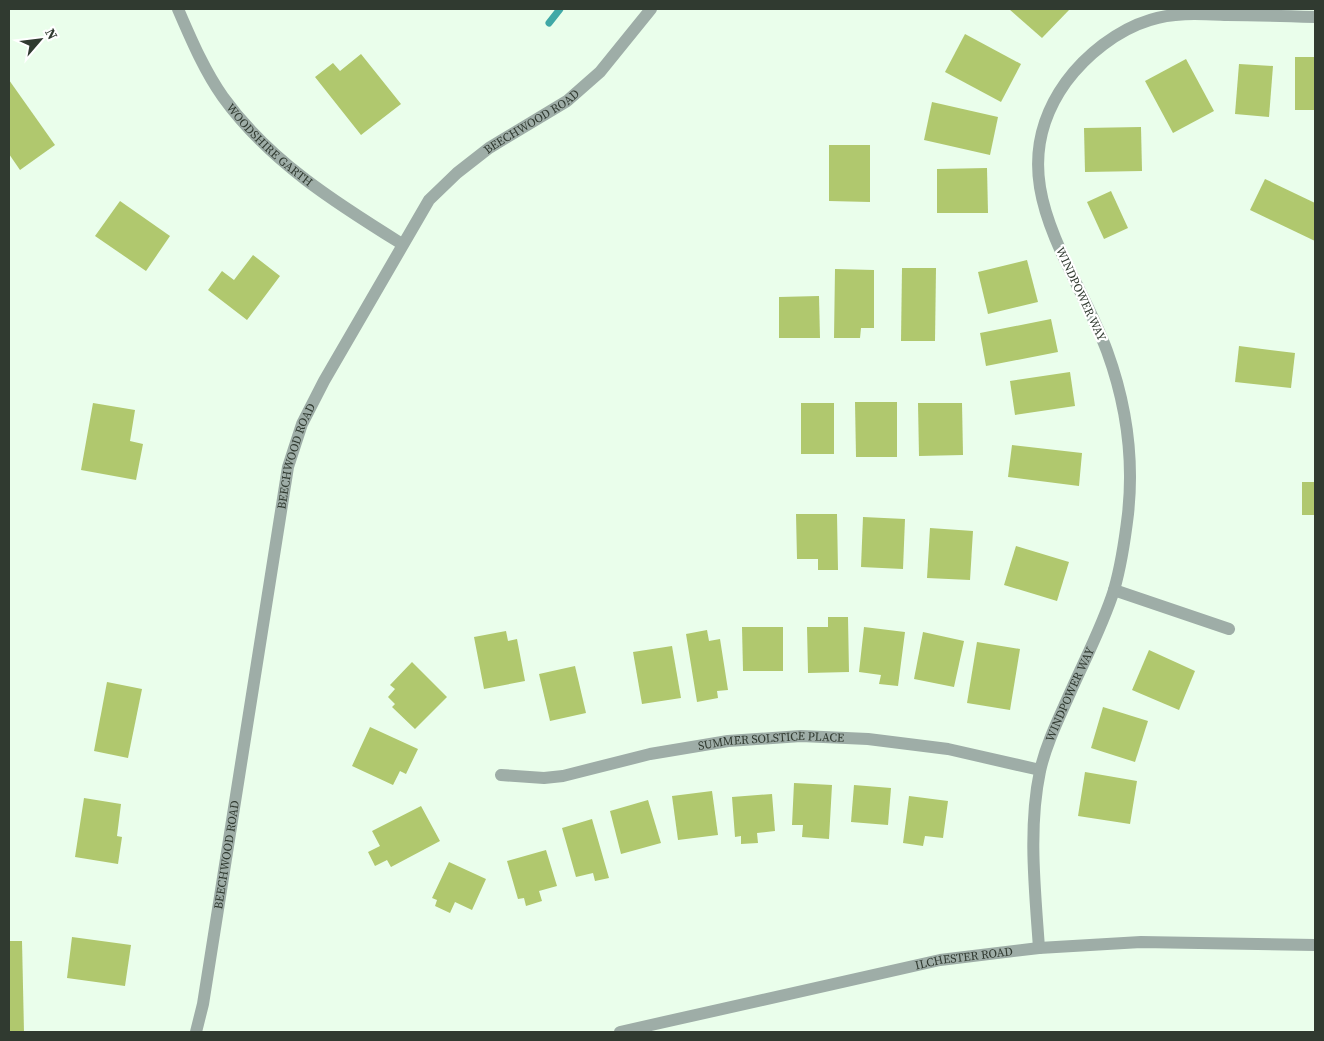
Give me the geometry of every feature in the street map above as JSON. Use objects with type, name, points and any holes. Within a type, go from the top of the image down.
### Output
[{"type":"street","name":"WOODSHIRE GARTH","points":[[178,9],[196,50],[224,97],[256,135],[292,170],[333,201],[402,244]]},
{"type":"street","name":"BEECHWOOD ROAD","points":[[196,1032],[204,994],[288,467],[302,424],[402,244],[429,200],[450,179],[489,148],[567,101],[600,72],[651,9]]},
{"type":"street","name":"WINDPOWER WAY","points":[[1039,948],[1034,881],[1034,825],[1040,770],[1052,735],[1114,590],[1128,513],[1129,474],[1126,426],[1119,390],[1108,354],[1091,310],[1055,238],[1042,202],[1036,170],[1040,135],[1052,102],[1093,52],[1120,34],[1150,20],[1198,14],[1315,17]]},
{"type":"street","points":[[1114,590],[1229,629]]},
{"type":"street","name":"SUMMER SOLSTICE PLACE","points":[[501,774],[544,778],[563,776],[650,754],[728,741],[801,736],[868,739],[948,749],[1040,770]]},
{"type":"street","name":"ILCHESTER ROAD","points":[[620,1032],[940,960],[1039,948],[1141,942],[1315,945]]},
{"type":"building","points":[[1009,9],[1070,9],[1042,38]]},
{"type":"building","points":[[965,34],[1021,64],[1001,102],[945,72]]},
{"type":"building","points":[[361,54],[401,104],[361,135],[315,77],[333,63],[340,71]]},
{"type":"building","points":[[1295,57],[1315,57],[1315,110],[1295,110]]},
{"type":"building","points":[[1186,59],[1214,111],[1173,133],[1145,81]]},
{"type":"building","points":[[1239,64],[1273,66],[1269,117],[1235,114]]},
{"type":"building","points":[[9,80],[55,145],[20,170],[9,154]]},
{"type":"building","points":[[932,102],[998,117],[990,155],[924,140]]},
{"type":"building","points":[[1141,127],[1142,171],[1085,172],[1084,128]]},
{"type":"building","points":[[829,145],[870,145],[870,202],[829,201]]},
{"type":"building","points":[[987,168],[988,213],[937,213],[937,169]]},
{"type":"building","points":[[1265,179],[1315,203],[1315,241],[1250,210]]},
{"type":"building","points":[[1111,191],[1128,228],[1104,239],[1087,202]]},
{"type":"building","points":[[120,201],[170,236],[146,271],[95,236]]},
{"type":"building","points":[[253,255],[280,276],[247,320],[208,290],[222,271],[234,280]]},
{"type":"building","points":[[1027,260],[1038,302],[988,314],[978,272]]},
{"type":"building","points":[[902,268],[936,268],[935,341],[901,341]]},
{"type":"building","points":[[835,269],[874,270],[874,328],[861,328],[860,338],[834,338]]},
{"type":"building","points":[[819,296],[820,338],[779,338],[779,297]]},
{"type":"building","points":[[1051,319],[1058,352],[986,366],[980,333]]},
{"type":"building","points":[[1239,346],[1295,353],[1291,388],[1235,382]]},
{"type":"building","points":[[1070,372],[1075,406],[1015,415],[1010,381]]},
{"type":"building","points":[[855,402],[897,402],[897,457],[856,457]]},
{"type":"building","points":[[93,403],[135,410],[130,441],[143,444],[136,480],[81,470]]},
{"type":"building","points":[[801,403],[834,403],[834,454],[801,454]]},
{"type":"building","points":[[918,403],[962,403],[963,455],[919,456]]},
{"type":"building","points":[[1012,445],[1082,453],[1079,486],[1008,477]]},
{"type":"building","points":[[1302,482],[1315,482],[1315,515],[1302,515]]},
{"type":"building","points":[[796,514],[837,514],[838,570],[818,570],[818,559],[797,559]]},
{"type":"building","points":[[863,517],[905,519],[903,569],[861,567]]},
{"type":"building","points":[[930,528],[973,531],[970,580],[927,578]]},
{"type":"building","points":[[1016,546],[1069,562],[1057,601],[1004,585]]},
{"type":"building","points":[[828,617],[848,617],[849,672],[808,673],[807,627],[828,627]]},
{"type":"building","points":[[742,627],[783,627],[783,671],[743,671]]},
{"type":"building","points":[[864,627],[905,632],[898,686],[879,684],[881,675],[859,672]]},
{"type":"building","points":[[707,630],[709,641],[720,639],[728,690],[717,691],[718,698],[697,702],[686,634]]},
{"type":"building","points":[[506,631],[508,641],[517,639],[525,681],[484,689],[474,637]]},
{"type":"building","points":[[923,632],[964,641],[954,687],[914,679]]},
{"type":"building","points":[[977,642],[1020,649],[1010,710],[967,703]]},
{"type":"building","points":[[672,646],[681,698],[642,704],[633,652]]},
{"type":"building","points":[[1149,650],[1195,671],[1179,710],[1132,690]]},
{"type":"building","points":[[412,662],[447,697],[415,729],[392,707],[395,704],[388,697],[395,689],[390,685]]},
{"type":"building","points":[[575,666],[586,713],[550,721],[539,674]]},
{"type":"building","points":[[107,682],[142,689],[128,758],[94,751]]},
{"type":"building","points":[[1103,707],[1148,721],[1135,762],[1091,748]]},
{"type":"building","points":[[370,727],[418,749],[406,774],[400,771],[393,785],[352,766]]},
{"type":"building","points":[[1085,772],[1137,781],[1130,824],[1078,816]]},
{"type":"building","points":[[794,783],[832,785],[829,839],[802,837],[803,825],[792,825]]},
{"type":"building","points":[[854,785],[891,788],[888,825],[851,822]]},
{"type":"building","points":[[712,791],[718,835],[678,840],[672,796]]},
{"type":"building","points":[[772,794],[775,831],[757,833],[758,843],[741,844],[741,836],[735,837],[732,797]]},
{"type":"building","points":[[909,796],[948,801],[943,838],[925,836],[923,846],[903,843]]},
{"type":"building","points":[[84,798],[121,804],[117,836],[122,837],[118,864],[75,857]]},
{"type":"building","points":[[648,800],[661,843],[621,854],[610,811]]},
{"type":"building","points":[[421,806],[440,841],[391,867],[387,860],[375,866],[368,852],[380,846],[372,831]]},
{"type":"building","points":[[592,819],[609,878],[595,881],[593,873],[576,877],[562,828]]},
{"type":"building","points":[[546,850],[557,886],[539,891],[542,901],[526,906],[524,898],[518,899],[507,861]]},
{"type":"building","points":[[449,862],[486,879],[472,910],[455,902],[450,913],[435,906],[437,900],[432,898]]},
{"type":"building","points":[[72,937],[131,945],[125,986],[67,978]]},
{"type":"building","points":[[9,941],[22,941],[24,1032],[9,1032]]},
{"type":"waterway","points":[[549,23],[560,9]]}]
